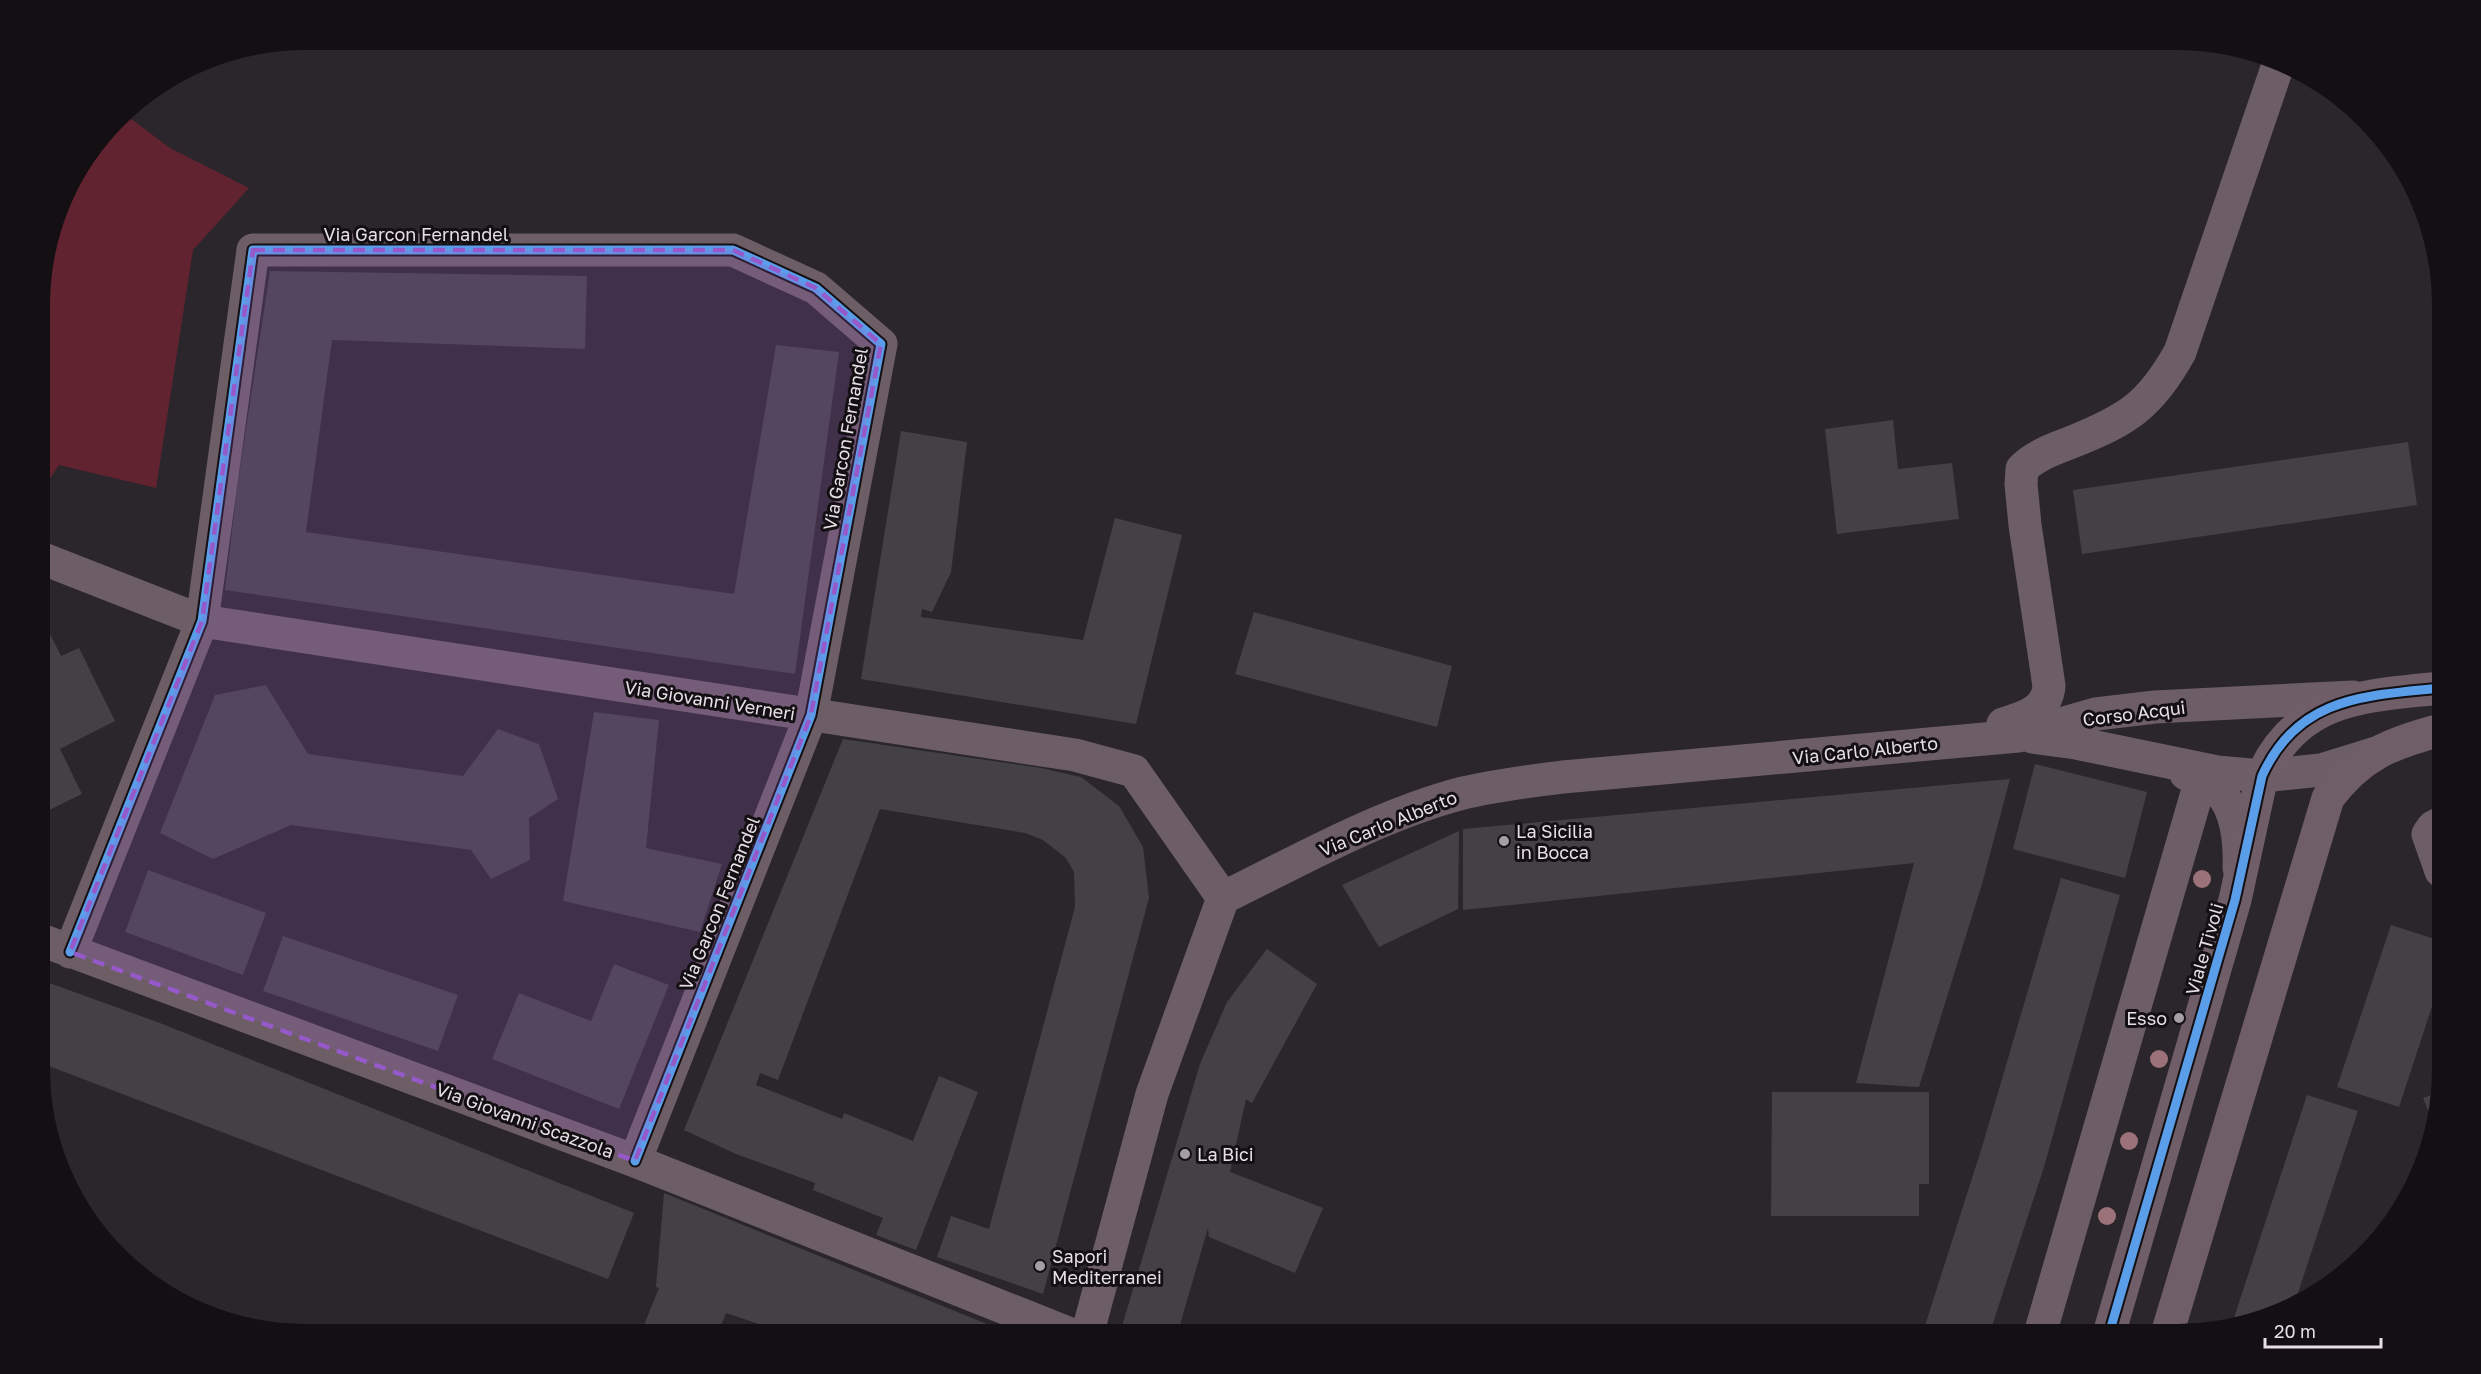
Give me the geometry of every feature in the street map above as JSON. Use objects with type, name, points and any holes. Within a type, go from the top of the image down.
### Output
[{"type":"main road","name":"Viale Tivoli","points":[[2112,1324],[2235,900],[2262,776],[2279,745],[2295,730],[2330,707],[2358,697],[2432,689]]},
{"type":"main road","points":[[2170,1324],[2328,798],[2345,775],[2379,751],[2432,733]]},
{"type":"street","points":[[1944,742],[2023,717],[2046,702],[2049,686],[2025,525],[2022,469],[2038,457],[2133,412],[2148,400],[2168,374],[2180,352],[2276,70]]},
{"type":"street","name":"Via Garcon Fernandel","points":[[202,621],[253,250],[733,250],[816,288],[881,344],[811,716],[635,1161]]},
{"type":"street","name":"Via Giovanni Verneri","points":[[50,562],[202,621],[1075,756],[1134,771],[1223,898]]},
{"type":"street","points":[[56,946],[202,621]]},
{"type":"street","name":"Corso Acqui","points":[[2018,736],[2096,714],[2155,707],[2358,697]]},
{"type":"street","name":"Via Carlo Alberto","points":[[1223,898],[1395,816],[1464,793],[1563,777],[2018,736]]},
{"type":"street","name":"Corso Acqui","points":[[2018,736],[2076,743],[2217,772],[2262,776],[2321,770],[2379,751]]},
{"type":"street","name":"Corso Acqui","points":[[2158,759],[2213,785],[2224,796],[2233,816],[2239,851],[2235,900]]},
{"type":"street","points":[[2043,1324],[2201,779]]},
{"type":"street","points":[[1090,1324],[1152,1094],[1223,898]]},
{"type":"street","name":"Via Giovanni Scazzola","points":[[56,946],[635,1161],[1045,1324]]},
{"type":"highlighted area","points":[[253,250],[733,250],[816,288],[881,344],[811,715],[635,1161],[70,952],[202,621]]},
{"type":"shaded area","points":[[130,118],[170,148],[249,188],[193,250],[156,488],[59,465],[50,478],[50,288],[54,255],[69,207],[84,177],[102,149]]},
{"type":"building","points":[[270,271],[587,276],[585,349],[332,340],[306,532],[734,594],[776,345],[839,352],[795,674],[225,590],[237,488]]},
{"type":"building","points":[[1893,420],[1898,469],[1952,463],[1959,519],[1837,534],[1825,429]]},
{"type":"building","points":[[901,431],[967,442],[951,572],[932,612],[922,609],[921,617],[1083,640],[1115,518],[1182,535],[1136,724],[861,679]]},
{"type":"building","points":[[2408,442],[2417,505],[2082,554],[2073,490]]},
{"type":"building","points":[[1254,612],[1452,666],[1437,727],[1235,674]]},
{"type":"building","points":[[50,634],[61,656],[79,648],[115,721],[60,749],[82,794],[50,810]]},
{"type":"building","points":[[266,685],[308,754],[463,776],[498,729],[539,744],[558,799],[529,818],[530,860],[491,879],[471,850],[291,825],[213,859],[160,833],[215,695]]},
{"type":"building","points":[[594,712],[659,720],[646,848],[722,864],[700,932],[563,901]]},
{"type":"building","points":[[843,739],[1041,768],[1081,777],[1119,806],[1143,847],[1149,898],[1043,1294],[937,1257],[951,1216],[989,1229],[1075,907],[1074,872],[1066,858],[1043,840],[1025,833],[880,809],[778,1080],[760,1073],[756,1085],[842,1119],[844,1113],[913,1141],[939,1076],[978,1092],[916,1250],[876,1235],[883,1218],[813,1190],[815,1183],[736,1154],[684,1130]]},
{"type":"building","points":[[2035,764],[2147,792],[2125,878],[2013,849]]},
{"type":"building","points":[[2010,779],[1982,884],[1919,1087],[1856,1083],[1914,863],[1463,910],[1463,829]]},
{"type":"building","points":[[1459,831],[1458,909],[1379,947],[1342,885]]},
{"type":"building","points":[[148,870],[266,913],[243,975],[125,932]]},
{"type":"building","points":[[2061,878],[2120,895],[2044,1167],[1993,1324],[1926,1324],[1982,1147]]},
{"type":"building","points":[[2391,925],[2432,938],[2432,1006],[2399,1107],[2337,1087]]},
{"type":"building","points":[[283,936],[458,995],[438,1051],[263,991]]},
{"type":"building","points":[[1267,949],[1317,984],[1252,1103],[1246,1099],[1230,1172],[1323,1208],[1295,1273],[1209,1237],[1208,1228],[1180,1324],[1123,1324],[1200,1064],[1227,1002]]},
{"type":"building","points":[[614,964],[669,985],[619,1109],[492,1059],[519,993],[591,1021]]},
{"type":"building","points":[[50,983],[160,1023],[634,1213],[608,1279],[50,1066]]},
{"type":"building","points":[[1772,1092],[1929,1092],[1929,1184],[1919,1184],[1919,1216],[1771,1216]]},
{"type":"building","points":[[2307,1095],[2358,1111],[2298,1293],[2274,1305],[2234,1318]]},
{"type":"building","points":[[2430,1096],[2428,1110],[2423,1098]]},
{"type":"building","points":[[664,1193],[987,1324],[758,1324],[726,1313],[722,1324],[644,1324],[659,1288],[656,1287]]},
{"type":"cycle path","points":[[70,952],[202,621],[253,250],[733,250],[816,288],[881,344],[811,715],[635,1161]]},
{"type":"cycle path","points":[[2112,1324],[2235,900],[2262,776],[2277,750],[2294,730],[2314,715],[2360,698],[2432,689]]},
{"type":"place","name":"La Sicilia in Bocca","points":[[1504,841]]},
{"type":"place","name":"Esso","points":[[2179,1018]]},
{"type":"place","name":"La Bici","points":[[1185,1154]]},
{"type":"place","name":"Sapori Mediterranei","points":[[1040,1266]]}]
